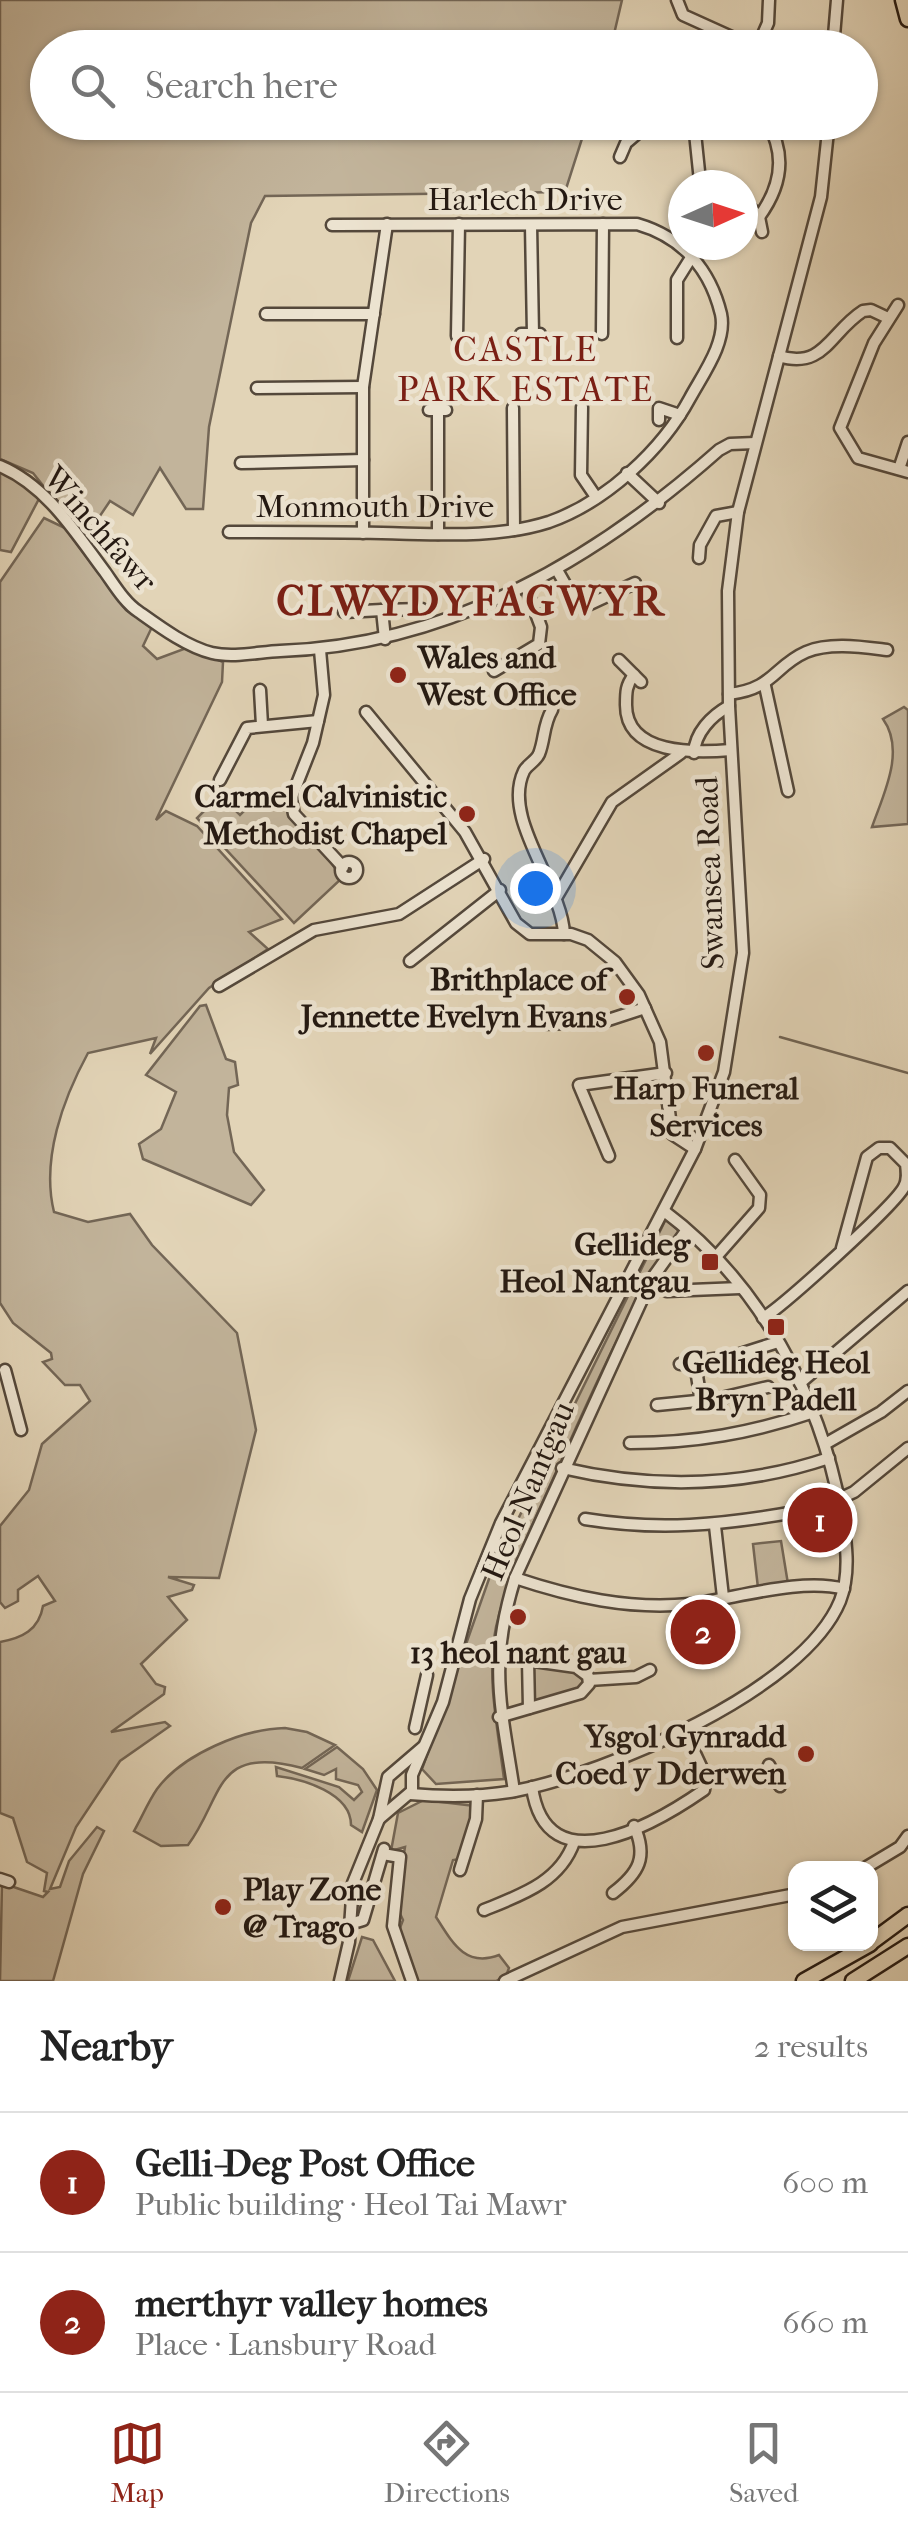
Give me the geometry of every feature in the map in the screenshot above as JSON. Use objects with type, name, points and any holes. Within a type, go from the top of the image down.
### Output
[{"type":"highway","points":[[903,0],[908,19]]},
{"type":"highway","points":[[878,1937],[908,1915]]},
{"type":"highway","points":[[853,1981],[908,1946]]},
{"type":"highway","points":[[804,1981],[856,1951]]},
{"type":"street","points":[[677,0],[682,15],[716,30]]},
{"type":"street","points":[[765,30],[769,0]]},
{"type":"street","points":[[834,30],[837,0]]},
{"type":"street","points":[[609,142],[622,152],[633,140]]},
{"type":"street","points":[[699,140],[701,170]]},
{"type":"street","points":[[762,232],[759,217],[770,202],[780,174],[776,140]]},
{"type":"street","name":"Swansea Road","points":[[408,1795],[423,1746],[437,1718],[456,1641],[501,1523],[695,1149],[727,1059],[743,952],[731,750],[728,591],[738,512],[823,184],[827,140]]},
{"type":"street","name":"Harlech Drive","points":[[332,224],[603,224],[651,228],[668,240]]},
{"type":"street","points":[[363,533],[363,387],[387,224]]},
{"type":"street","points":[[458,336],[460,224]]},
{"type":"street","points":[[531,224],[532,334]]},
{"type":"street","points":[[602,334],[603,224]]},
{"type":"street","points":[[675,338],[676,280],[689,260]]},
{"type":"street","name":"Harlech Drive","points":[[627,473],[659,443],[680,414],[720,339],[722,321],[716,293],[695,260]]},
{"type":"street","points":[[898,305],[850,396],[840,428],[858,458],[903,470],[908,442]]},
{"type":"street","points":[[779,356],[794,361],[820,355],[863,311],[871,310],[888,318]]},
{"type":"street","points":[[266,314],[374,314]]},
{"type":"street","points":[[257,388],[363,387]]},
{"type":"street","points":[[582,407],[581,475],[596,497]]},
{"type":"street","points":[[513,408],[514,530]]},
{"type":"street","points":[[660,420],[659,408],[680,414]]},
{"type":"street","points":[[438,410],[438,534]]},
{"type":"street","name":"Winchfawr","points":[[0,466],[42,491],[128,604],[161,626],[210,653],[320,650],[385,639],[526,587],[658,503],[719,450],[755,443]]},
{"type":"street","points":[[241,462],[363,460]]},
{"type":"street","points":[[627,473],[658,503]]},
{"type":"street","name":"Monmouth Drive","points":[[229,532],[438,534],[514,530],[550,521],[596,497],[627,473]]},
{"type":"street","points":[[699,558],[700,545],[716,516],[738,512]]},
{"type":"street","points":[[557,570],[573,598],[588,605],[631,585],[619,576]]},
{"type":"street","points":[[494,672],[539,644],[539,619],[526,587]]},
{"type":"street","points":[[382,610],[385,639]]},
{"type":"street","points":[[344,612],[422,610]]},
{"type":"street","points":[[694,753],[694,740],[729,700],[765,686],[805,652],[850,646],[887,650]]},
{"type":"street","points":[[320,650],[324,695],[291,799],[294,814],[343,866]]},
{"type":"street","points":[[619,660],[637,678],[626,684],[628,726],[681,753],[731,750]]},
{"type":"street","points":[[765,686],[788,791]]},
{"type":"street","points":[[260,690],[262,725]]},
{"type":"street","points":[[552,710],[542,730],[539,756],[525,769],[519,808],[556,898],[564,934]]},
{"type":"street","points":[[366,712],[484,859],[524,931],[564,934],[602,948],[645,1008],[666,1073],[672,1134],[695,1149]]},
{"type":"street","points":[[220,780],[247,728],[318,721]]},
{"type":"street","points":[[556,898],[612,802],[681,753]]},
{"type":"street","points":[[219,986],[314,930],[399,914],[484,859]]},
{"type":"street","points":[[410,961],[500,890]]},
{"type":"street","points":[[539,1024],[602,1022],[645,1008]]},
{"type":"street","points":[[602,1152],[579,1079],[666,1073]]},
{"type":"street","points":[[763,1318],[842,1248],[903,1190],[906,1164],[890,1148],[879,1148],[867,1156],[842,1248]]},
{"type":"street","points":[[715,1258],[760,1208],[760,1195],[735,1160]]},
{"type":"street","points":[[388,1788],[393,1795],[436,1792],[478,1796],[532,1787],[596,1767],[683,1728],[793,1665],[822,1633],[844,1589],[846,1549],[839,1498],[825,1444],[800,1382],[763,1318],[740,1288],[715,1258],[664,1211]]},
{"type":"street","name":"Heol Nantgau","points":[[514,1791],[499,1717],[498,1656],[500,1627],[515,1578],[651,1280],[686,1231]]},
{"type":"street","points":[[651,1280],[667,1291],[740,1288]]},
{"type":"street","points":[[800,1382],[908,1291]]},
{"type":"street","points":[[680,1364],[695,1364],[778,1342]]},
{"type":"street","points":[[695,1364],[701,1401]]},
{"type":"street","points":[[5,1370],[6,1396],[22,1430]]},
{"type":"street","points":[[656,1405],[768,1388]]},
{"type":"street","points":[[825,1444],[881,1412],[908,1390]]},
{"type":"street","points":[[630,1443],[718,1438],[767,1429],[814,1412]]},
{"type":"street","points":[[839,1498],[854,1492],[908,1448]]},
{"type":"street","points":[[562,1468],[617,1481],[667,1485],[723,1482],[829,1458]]},
{"type":"street","points":[[585,1519],[631,1526],[715,1526],[795,1512]]},
{"type":"street","points":[[715,1526],[724,1598]]},
{"type":"street","points":[[515,1578],[572,1596],[642,1606],[826,1586],[844,1589]]},
{"type":"street","points":[[498,1656],[576,1667],[589,1680],[636,1677],[650,1670]]},
{"type":"street","points":[[528,1660],[529,1708]]},
{"type":"street","points":[[416,1728],[428,1675]]},
{"type":"street","points":[[499,1717],[581,1692],[589,1680]]},
{"type":"street","points":[[419,1713],[437,1718]]},
{"type":"street","points":[[532,1787],[542,1820],[558,1836],[574,1842],[605,1841],[704,1790],[707,1780],[683,1728]]},
{"type":"street","name":"Swansea Road","points":[[340,1981],[358,1861],[379,1819],[388,1777],[423,1746]]},
{"type":"street","points":[[769,1765],[780,1786]]},
{"type":"street","points":[[398,1770],[436,1792]]},
{"type":"street","points":[[379,1819],[408,1795]]},
{"type":"street","points":[[459,1866],[476,1819],[478,1796]]},
{"type":"street","points":[[613,1893],[638,1869],[643,1856],[634,1826]]},
{"type":"street","points":[[877,1861],[900,1847],[908,1836]]},
{"type":"street","points":[[484,1910],[533,1889],[553,1875],[569,1858],[574,1842]]},
{"type":"street","points":[[350,1924],[364,1920],[383,1852],[400,1857],[393,1926],[412,1981]]},
{"type":"street","points":[[505,1981],[622,1927],[788,1896]]},
{"type":"shaded area","points":[[0,0],[622,0],[615,30],[30,30],[30,140],[582,140],[565,192],[265,196],[251,223],[209,427],[203,509],[186,509],[160,468],[133,515],[110,501],[85,538],[33,473],[0,459]]},
{"type":"shaded area","points":[[0,470],[41,495],[11,552],[0,550]]},
{"type":"shaded area","points":[[44,518],[65,528],[126,610],[152,627],[143,646],[157,659],[189,647],[223,662],[222,682],[156,820],[166,811],[197,826],[282,919],[249,932],[268,949],[209,988],[150,1054],[156,1038],[88,1053],[57,1130],[50,1171],[54,1212],[88,1222],[130,1214],[152,1245],[237,1333],[256,1430],[219,1578],[168,1577],[194,1585],[192,1590],[168,1597],[187,1620],[141,1664],[156,1684],[165,1687],[164,1694],[111,1732],[165,1722],[170,1726],[120,1761],[76,1827],[50,1889],[60,1887],[69,1861],[97,1827],[104,1831],[83,1874],[53,1981],[0,1981],[2,1883],[43,1897],[48,1892],[44,1891],[47,1873],[27,1862],[13,1818],[0,1813],[0,1642],[28,1631],[38,1621],[43,1606],[55,1601],[38,1576],[18,1590],[18,1601],[5,1608],[0,1602],[0,1526],[29,1490],[42,1444],[90,1401],[80,1385],[65,1385],[43,1362],[52,1359],[51,1353],[13,1323],[0,1303],[0,582]]},
{"type":"shaded area","points":[[904,707],[908,710],[908,824],[872,827],[893,759],[890,732],[883,719]]},
{"type":"shaded area","points":[[220,795],[240,815],[260,795],[285,804],[341,879],[294,923],[197,818]]},
{"type":"shaded area","points":[[206,1005],[226,1059],[235,1062],[238,1085],[229,1088],[227,1115],[234,1152],[264,1190],[251,1205],[143,1159],[139,1144],[161,1129],[176,1092],[146,1075],[200,1006]]},
{"type":"shaded area","points":[[666,1219],[680,1232],[644,1289],[599,1378],[523,1547],[501,1607],[492,1665],[504,1779],[436,1784],[422,1769],[490,1576]]},
{"type":"shaded area","points":[[781,1541],[788,1584],[758,1588],[753,1544]]},
{"type":"shaded area","points":[[532,1666],[583,1671],[588,1683],[578,1691],[537,1702],[531,1696]]},
{"type":"shaded area","points":[[285,1728],[307,1732],[335,1745],[302,1768],[273,1762],[236,1769],[216,1793],[188,1845],[161,1846],[134,1831],[157,1789],[182,1765],[233,1739]]},
{"type":"shaded area","points":[[337,1747],[363,1769],[377,1790],[362,1832],[351,1825],[349,1814],[334,1796],[312,1784],[277,1776],[276,1767],[339,1787],[354,1800],[362,1792],[358,1785],[336,1779],[336,1769],[324,1775],[305,1769]]},
{"type":"shaded area","points":[[424,1800],[475,1806],[460,1859],[453,1860],[436,1917],[468,1955],[499,1955],[509,1968],[506,1976],[496,1981],[417,1981],[413,1975],[398,1933],[403,1920],[396,1905],[405,1847],[391,1851],[398,1813]]},
{"type":"shaded area","points":[[362,1937],[373,1940],[395,1981],[348,1981]]},
{"type":"waterway","points":[[780,1037],[908,1073]]},
{"type":"place","name":"Wales and West Office","points":[[398,675]]},
{"type":"place","name":"Carmel Calvinistic Methodist Chapel","points":[[467,814]]},
{"type":"place","name":"Brithplace of Jennette Evelyn Evans","points":[[627,997]]},
{"type":"place","name":"Harp Funeral Services","points":[[706,1053]]},
{"type":"place","name":"Gellideg Heol Nantgau","points":[[710,1262]]},
{"type":"place","name":"Gellideg Heol Bryn Padell","points":[[776,1327]]},
{"type":"place","name":"Gelli-Deg Post Office","points":[[820,1520]]},
{"type":"place","name":"13 heol nant gau","points":[[518,1617]]},
{"type":"place","name":"merthyr valley homes","points":[[703,1632]]},
{"type":"place","name":"Ysgol Gynradd Coed y Dderwen","points":[[806,1754]]},
{"type":"place","name":"Play Zone @ Trago","points":[[223,1907]]},
{"type":"district","name":"CASTLE PARK ESTATE","points":[[526,369]]},
{"type":"district","name":"CLWYDYFAGWYR","points":[[471,601]]}]
